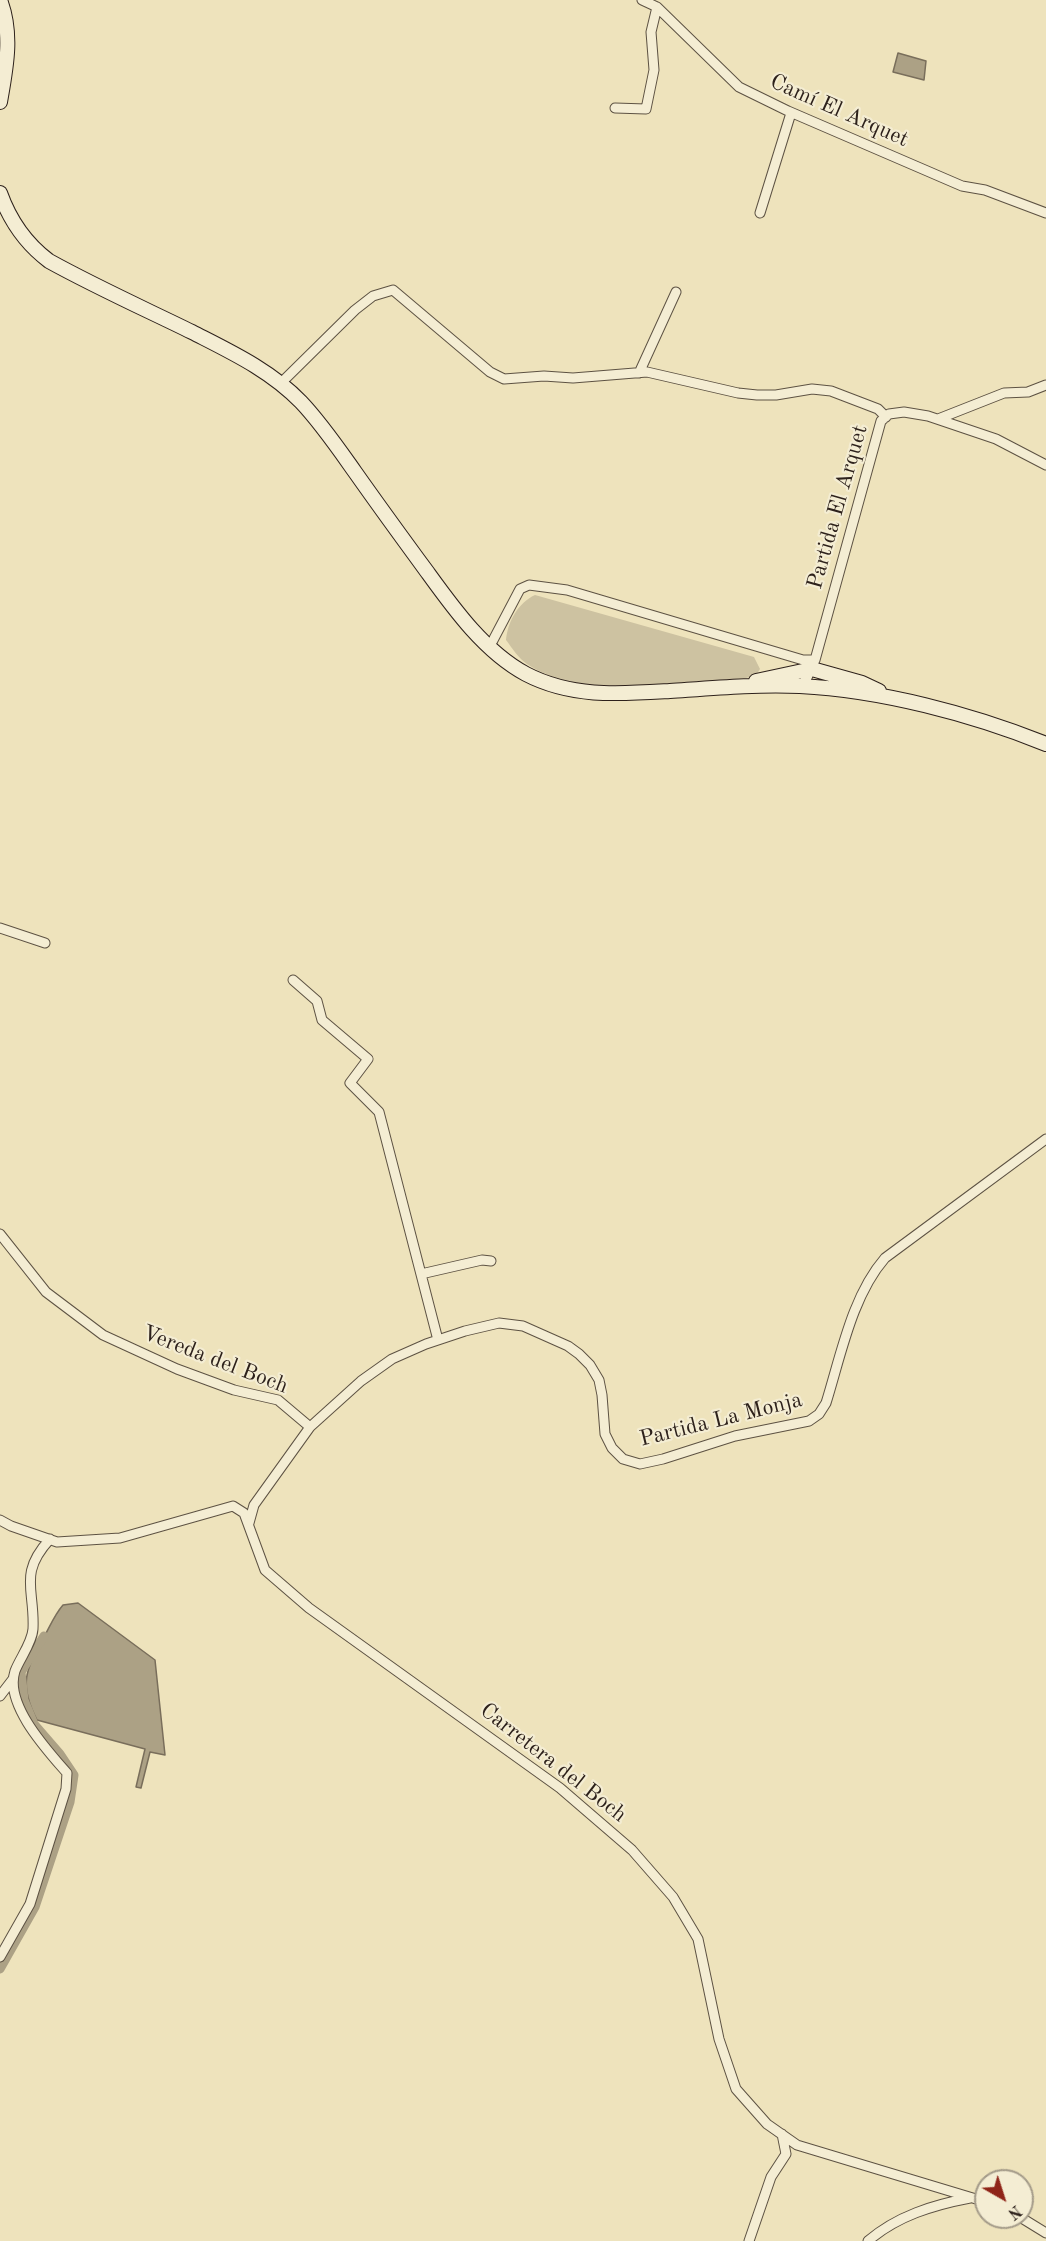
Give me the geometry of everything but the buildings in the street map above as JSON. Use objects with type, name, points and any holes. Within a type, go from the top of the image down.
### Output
[{"type":"street","points":[[0,0],[5,12],[8,50],[0,102]]},
{"type":"street","name":"Camí El Arquet","points":[[642,0],[657,7],[739,87],[962,186],[985,189],[1046,213]]},
{"type":"street","points":[[615,108],[646,109],[654,70],[651,32],[657,7]]},
{"type":"street","points":[[759,213],[791,112]]},
{"type":"street","points":[[0,193],[6,211],[20,233],[36,251],[49,261],[236,354],[281,383],[325,431],[468,625],[489,646],[523,673],[548,684],[578,692],[613,694],[798,686],[894,698],[1015,732],[1046,744]]},
{"type":"street","points":[[281,383],[355,310],[373,296],[393,290],[490,372],[504,379],[544,376],[582,378],[639,373],[665,376],[738,393],[757,395],[776,395],[812,389],[831,391],[878,409],[886,417]]},
{"type":"street","points":[[639,373],[676,292]]},
{"type":"street","points":[[938,419],[1004,393],[1028,392],[1046,385]]},
{"type":"street","name":"Partida El Arquet","points":[[814,665],[881,421],[889,414],[904,411],[938,419],[996,439],[1046,465]]},
{"type":"street","points":[[489,646],[520,589],[529,585],[567,590],[803,660],[894,698]]},
{"type":"street","points":[[798,686],[806,680],[814,665]]},
{"type":"street","points":[[735,687],[814,665]]},
{"type":"street","points":[[0,928],[45,944]]},
{"type":"street","points":[[248,1524],[254,1505],[310,1427],[361,1381],[392,1359],[438,1340],[379,1112],[350,1083],[368,1059],[322,1020],[317,1001],[293,980]]},
{"type":"street","name":"Partida La Monja","points":[[438,1340],[499,1323],[523,1326],[568,1346],[579,1353],[590,1365],[598,1380],[602,1395],[605,1434],[612,1448],[623,1459],[640,1464],[735,1436],[809,1421],[819,1414],[826,1402],[860,1296],[871,1273],[885,1258],[1046,1139]]},
{"type":"street","name":"Vereda del Boch","points":[[0,1234],[46,1292],[103,1335],[177,1369],[234,1390],[278,1400],[310,1427]]},
{"type":"street","points":[[421,1274],[482,1260],[491,1261]]},
{"type":"street","points":[[0,1520],[57,1542],[120,1538],[233,1506],[244,1513],[248,1524]]},
{"type":"street","name":"Carretera del Boch","points":[[248,1524],[265,1570],[309,1608],[560,1788],[639,1858],[672,1897],[698,1939],[719,2039],[736,2089],[767,2124],[797,2145],[974,2199]]},
{"type":"street","points":[[0,1696],[13,1680],[33,1631],[29,1572],[39,1551],[50,1539]]},
{"type":"street","points":[[0,1957],[30,1904],[66,1789],[67,1773],[22,1716],[13,1680]]},
{"type":"street","points":[[749,2241],[771,2177],[786,2154],[782,2134]]},
{"type":"street","points":[[868,2241],[898,2221],[932,2205],[971,2198]]},
{"type":"shaded area","points":[[898,53],[926,61],[924,80],[893,72]]},
{"type":"shaded area","points":[[535,595],[754,657],[760,669],[756,675],[746,678],[634,687],[576,683],[550,676],[524,662],[506,640],[515,613]]},
{"type":"shaded area","points":[[78,1603],[155,1660],[165,1755],[150,1752],[141,1788],[136,1787],[145,1749],[37,1720],[31,1708],[26,1687],[32,1659],[63,1605]]},
{"type":"waterway","points":[[0,1969],[35,1907],[70,1802],[74,1775],[60,1754],[34,1724],[24,1700],[21,1672],[44,1636]]}]
